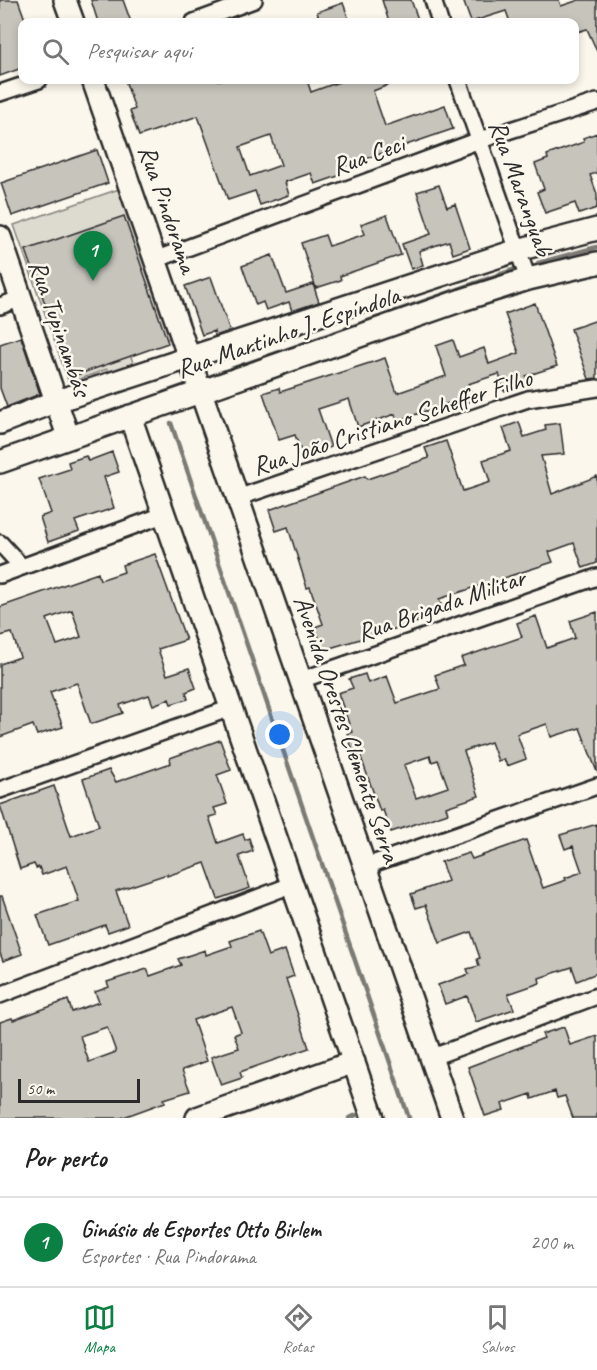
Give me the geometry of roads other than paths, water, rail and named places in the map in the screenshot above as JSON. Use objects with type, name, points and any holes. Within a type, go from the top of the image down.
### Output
[{"type":"main road","points":[[65,0],[72,18]]},
{"type":"main road","name":"Rua Pindorama","points":[[94,84],[191,357]]},
{"type":"main road","name":"Rua Martinho J. Espíndola","points":[[0,423],[57,401],[518,250],[597,230]]},
{"type":"main road","name":"Rua Tupinambás","points":[[0,237],[68,436]]},
{"type":"main road","name":"Rua Martinho J. Espíndola","points":[[0,462],[68,436],[528,279],[597,263]]},
{"type":"main road","name":"Avenida Orestes Clemente Serra","points":[[191,357],[237,498],[452,1118]]},
{"type":"main road","points":[[130,416],[294,884],[373,1118]]},
{"type":"main road","points":[[197,1118],[354,1062]]},
{"type":"street","points":[[205,18],[254,0]]},
{"type":"street","points":[[433,0],[439,18]]},
{"type":"street","points":[[0,93],[27,84]]},
{"type":"street","name":"Rua Maranguab","points":[[459,84],[477,141],[528,279]]},
{"type":"street","name":"Rua Ceci","points":[[157,258],[477,141],[597,102]]},
{"type":"street","points":[[0,306],[22,298]]},
{"type":"street","name":"Rua João Cristiano Scheffer Filho","points":[[237,498],[528,399],[597,388]]},
{"type":"street","points":[[0,575],[163,515]]},
{"type":"street","points":[[0,543],[22,567]]},
{"type":"street","name":"Rua Brigada Militar","points":[[301,680],[597,577]]},
{"type":"street","points":[[0,790],[231,708]]},
{"type":"street","points":[[366,866],[597,786]]},
{"type":"street","points":[[0,995],[294,884]]},
{"type":"street","points":[[430,1059],[597,996]]},
{"type":"waterway","points":[[538,263],[597,247]]},
{"type":"waterway","points":[[211,376],[515,269]]},
{"type":"waterway","points":[[163,393],[189,384]]},
{"type":"waterway","points":[[171,423],[409,1118]]},
{"type":"waterway","points":[[349,1118],[362,1113]]},
{"type":"place","name":"Ginásio de Esportes Otto Birlem","points":[[93,281]]}]
